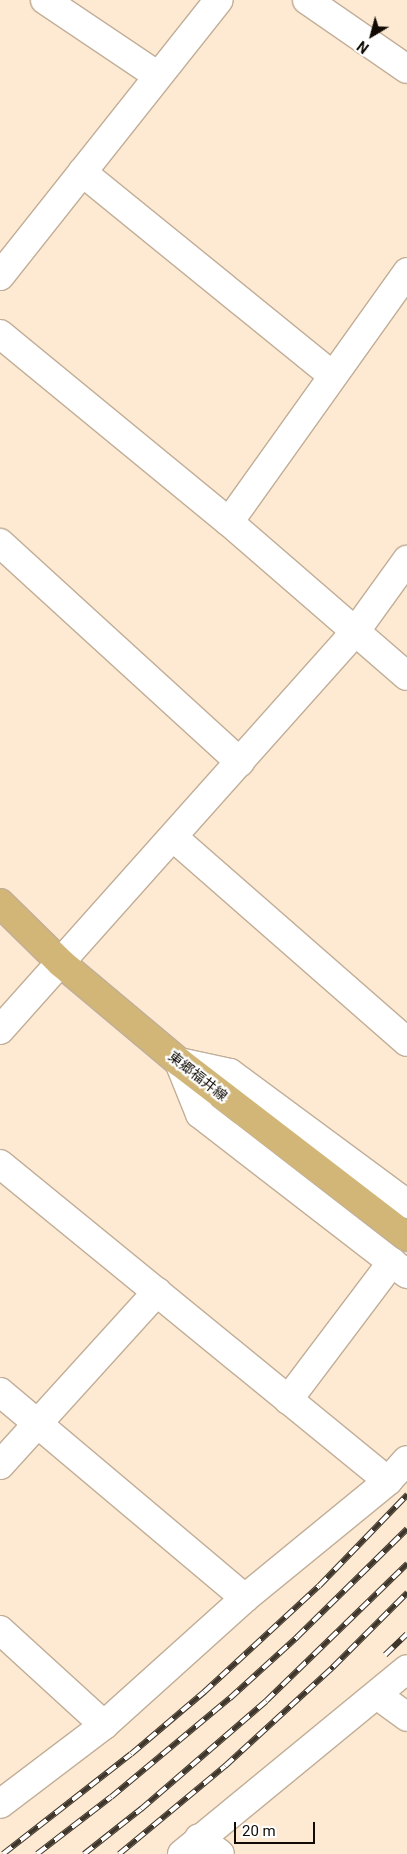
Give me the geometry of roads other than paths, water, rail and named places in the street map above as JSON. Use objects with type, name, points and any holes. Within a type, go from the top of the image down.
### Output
[{"type":"main road","name":"東郷福井線","points":[[0,903],[61,963],[179,1062],[407,1237]]},
{"type":"street","points":[[46,0],[158,76]]},
{"type":"street","points":[[0,276],[218,0]]},
{"type":"street","points":[[307,0],[407,69]]},
{"type":"street","points":[[82,172],[333,376]]},
{"type":"street","points":[[228,522],[407,272]]},
{"type":"street","points":[[0,334],[228,522],[407,676]]},
{"type":"street","points":[[0,543],[240,762]]},
{"type":"street","points":[[0,1030],[355,632],[407,560]]},
{"type":"street","points":[[173,837],[407,1042]]},
{"type":"street","points":[[179,1062],[230,1073],[407,1204]]},
{"type":"street","points":[[179,1062],[200,1114],[399,1268],[288,1400]]},
{"type":"street","points":[[0,1164],[388,1481]]},
{"type":"street","points":[[0,1466],[157,1292]]},
{"type":"street","points":[[0,1392],[245,1598]]},
{"type":"street","points":[[0,1804],[104,1725],[245,1598],[388,1481],[407,1460]]},
{"type":"street","points":[[0,1630],[104,1725]]},
{"type":"street","points":[[200,1849],[407,1669]]},
{"type":"street","points":[[377,1695],[407,1717]]},
{"type":"railway","points":[[3,1854],[131,1754],[204,1692],[319,1586],[407,1495]]},
{"type":"railway","points":[[37,1854],[111,1797],[230,1698],[297,1637],[407,1529]]},
{"type":"railway","points":[[84,1854],[141,1809],[266,1701],[407,1564]]},
{"type":"railway","points":[[119,1854],[225,1766],[333,1667],[407,1593]]},
{"type":"railway","points":[[385,1655],[407,1634]]}]
